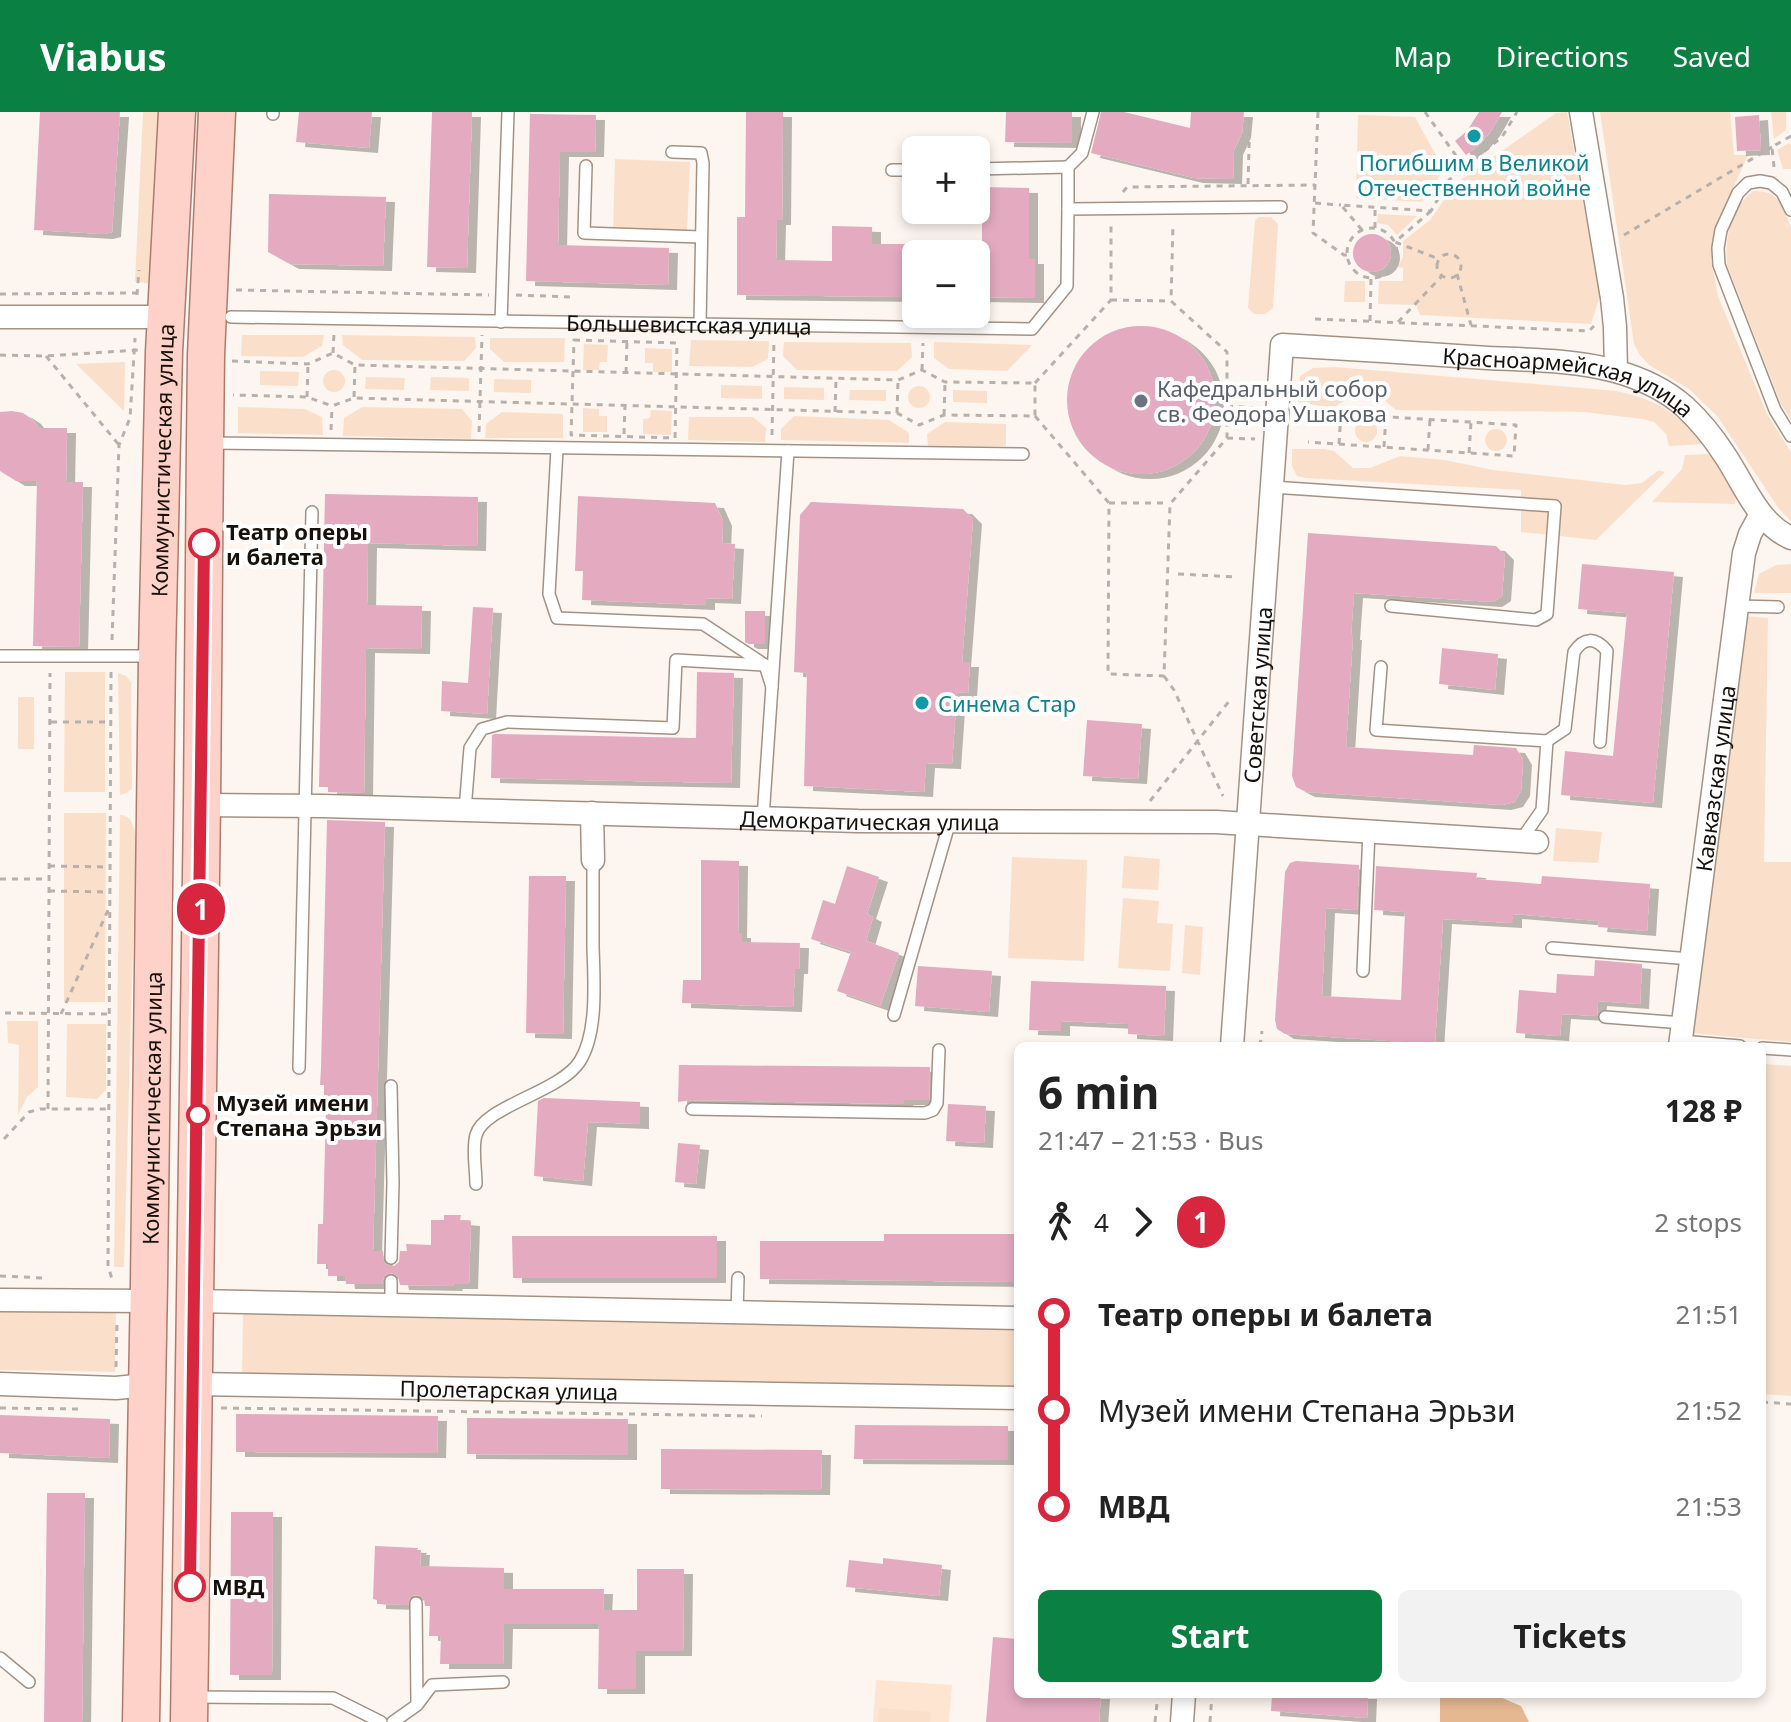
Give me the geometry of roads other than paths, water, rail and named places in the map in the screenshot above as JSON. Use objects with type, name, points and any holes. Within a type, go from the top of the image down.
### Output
[{"type":"main road","name":"Коммунистическая улица","points":[[141,1722],[157,656],[147,325],[177,112]]},
{"type":"main road","name":"Коммунистическая улица","points":[[189,1709],[206,355],[216,308],[217,112]]},
{"type":"main road","name":"Большевистская улица","points":[[147,325],[216,308]]},
{"type":"main road","points":[[147,1301],[195,1301]]},
{"type":"main road","name":"Пролетарская улица","points":[[146,1385],[193,1384]]},
{"type":"street","points":[[1581,112],[1612,298],[1616,371]]},
{"type":"street","name":"Большевистская улица","points":[[0,317],[147,325]]},
{"type":"street","name":"Красноармейская улица","points":[[1282,345],[1564,363],[1616,371],[1665,392],[1684,406],[1724,453],[1761,514],[1777,532],[1791,538]]},
{"type":"street","name":"Советская улица","points":[[1232,1042],[1282,345]]},
{"type":"street","name":"Кавказская улица","points":[[1681,1037],[1744,553],[1761,514]]},
{"type":"street","name":"Демократическая улица","points":[[202,805],[763,818],[1248,823],[1528,841]]},
{"type":"street","points":[[592,813],[593,860]]},
{"type":"street","points":[[0,1300],[147,1301]]},
{"type":"street","points":[[195,1301],[1014,1318]]},
{"type":"street","name":"Пролетарская улица","points":[[0,1384],[116,1388],[146,1385]]},
{"type":"street","name":"Пролетарская улица","points":[[193,1384],[1014,1398]]},
{"type":"street","points":[[1182,1722],[1184,1698]]},
{"type":"lane","points":[[501,322],[508,112]]},
{"type":"lane","points":[[990,169],[1068,167],[1082,153],[1093,112]]},
{"type":"lane","points":[[672,152],[701,153],[703,163],[700,324]]},
{"type":"lane","points":[[586,166],[584,233],[701,237]]},
{"type":"lane","points":[[1068,167],[1068,209],[1281,207]]},
{"type":"lane","points":[[892,170],[902,170]]},
{"type":"lane","points":[[1791,210],[1782,192],[1771,183],[1748,183],[1738,193],[1721,230],[1718,248],[1719,265],[1775,410],[1791,436]]},
{"type":"lane","name":"Большевистская улица","points":[[216,308],[335,320],[1032,329],[1067,286],[1068,209]]},
{"type":"lane","points":[[205,443],[1023,454]]},
{"type":"lane","points":[[557,449],[549,594],[557,618],[703,624],[765,665],[772,687]]},
{"type":"lane","points":[[763,818],[788,451]]},
{"type":"lane","points":[[1272,487],[1555,506],[1547,614],[1536,620],[1391,606]]},
{"type":"lane","points":[[299,1068],[312,512]]},
{"type":"lane","points":[[1737,606],[1778,607]]},
{"type":"lane","points":[[1381,667],[1376,730],[1547,741],[1565,729],[1574,652],[1579,644],[1590,640],[1599,642],[1607,651],[1600,742]]},
{"type":"lane","points":[[0,656],[157,656]]},
{"type":"lane","points":[[465,810],[470,748],[482,729],[507,722],[673,728],[676,660],[765,665]]},
{"type":"lane","points":[[1528,841],[1542,810],[1547,741]]},
{"type":"lane","points":[[894,1015],[950,821]]},
{"type":"lane","points":[[1363,971],[1369,831]]},
{"type":"lane","points":[[476,1184],[475,1145],[481,1124],[566,1077],[579,1063],[589,1042],[594,991],[593,860]]},
{"type":"lane","points":[[1552,948],[1691,959]]},
{"type":"lane","points":[[1605,1017],[1681,1037],[1714,1042]]},
{"type":"lane","points":[[1766,1048],[1791,1050]]},
{"type":"lane","points":[[692,1109],[925,1113],[933,1110],[937,1103],[939,1050]]},
{"type":"lane","points":[[391,1086],[391,1258]]},
{"type":"lane","points":[[737,1313],[738,1278]]},
{"type":"lane","points":[[391,1281],[391,1305]]},
{"type":"lane","points":[[416,1603],[417,1705]]},
{"type":"lane","points":[[0,1658],[29,1682]]},
{"type":"lane","points":[[393,1722],[417,1705],[432,1685],[503,1682]]},
{"type":"lane","points":[[189,1709],[333,1698],[381,1722]]},
{"type":"place","name":"Погибшим в Великой Отечественной войне","points":[[1474,136]]},
{"type":"place","name":"Кафедральный собор св. Феодора Ушакова","points":[[1141,401]]},
{"type":"place","name":"Театр оперы и балета","points":[[204,544]]},
{"type":"place","name":"Синема Стар","points":[[922,703]]},
{"type":"place","name":"Музей имени Степана Эрьзи","points":[[198,1115]]},
{"type":"place","name":"МВД","points":[[190,1586]]}]
